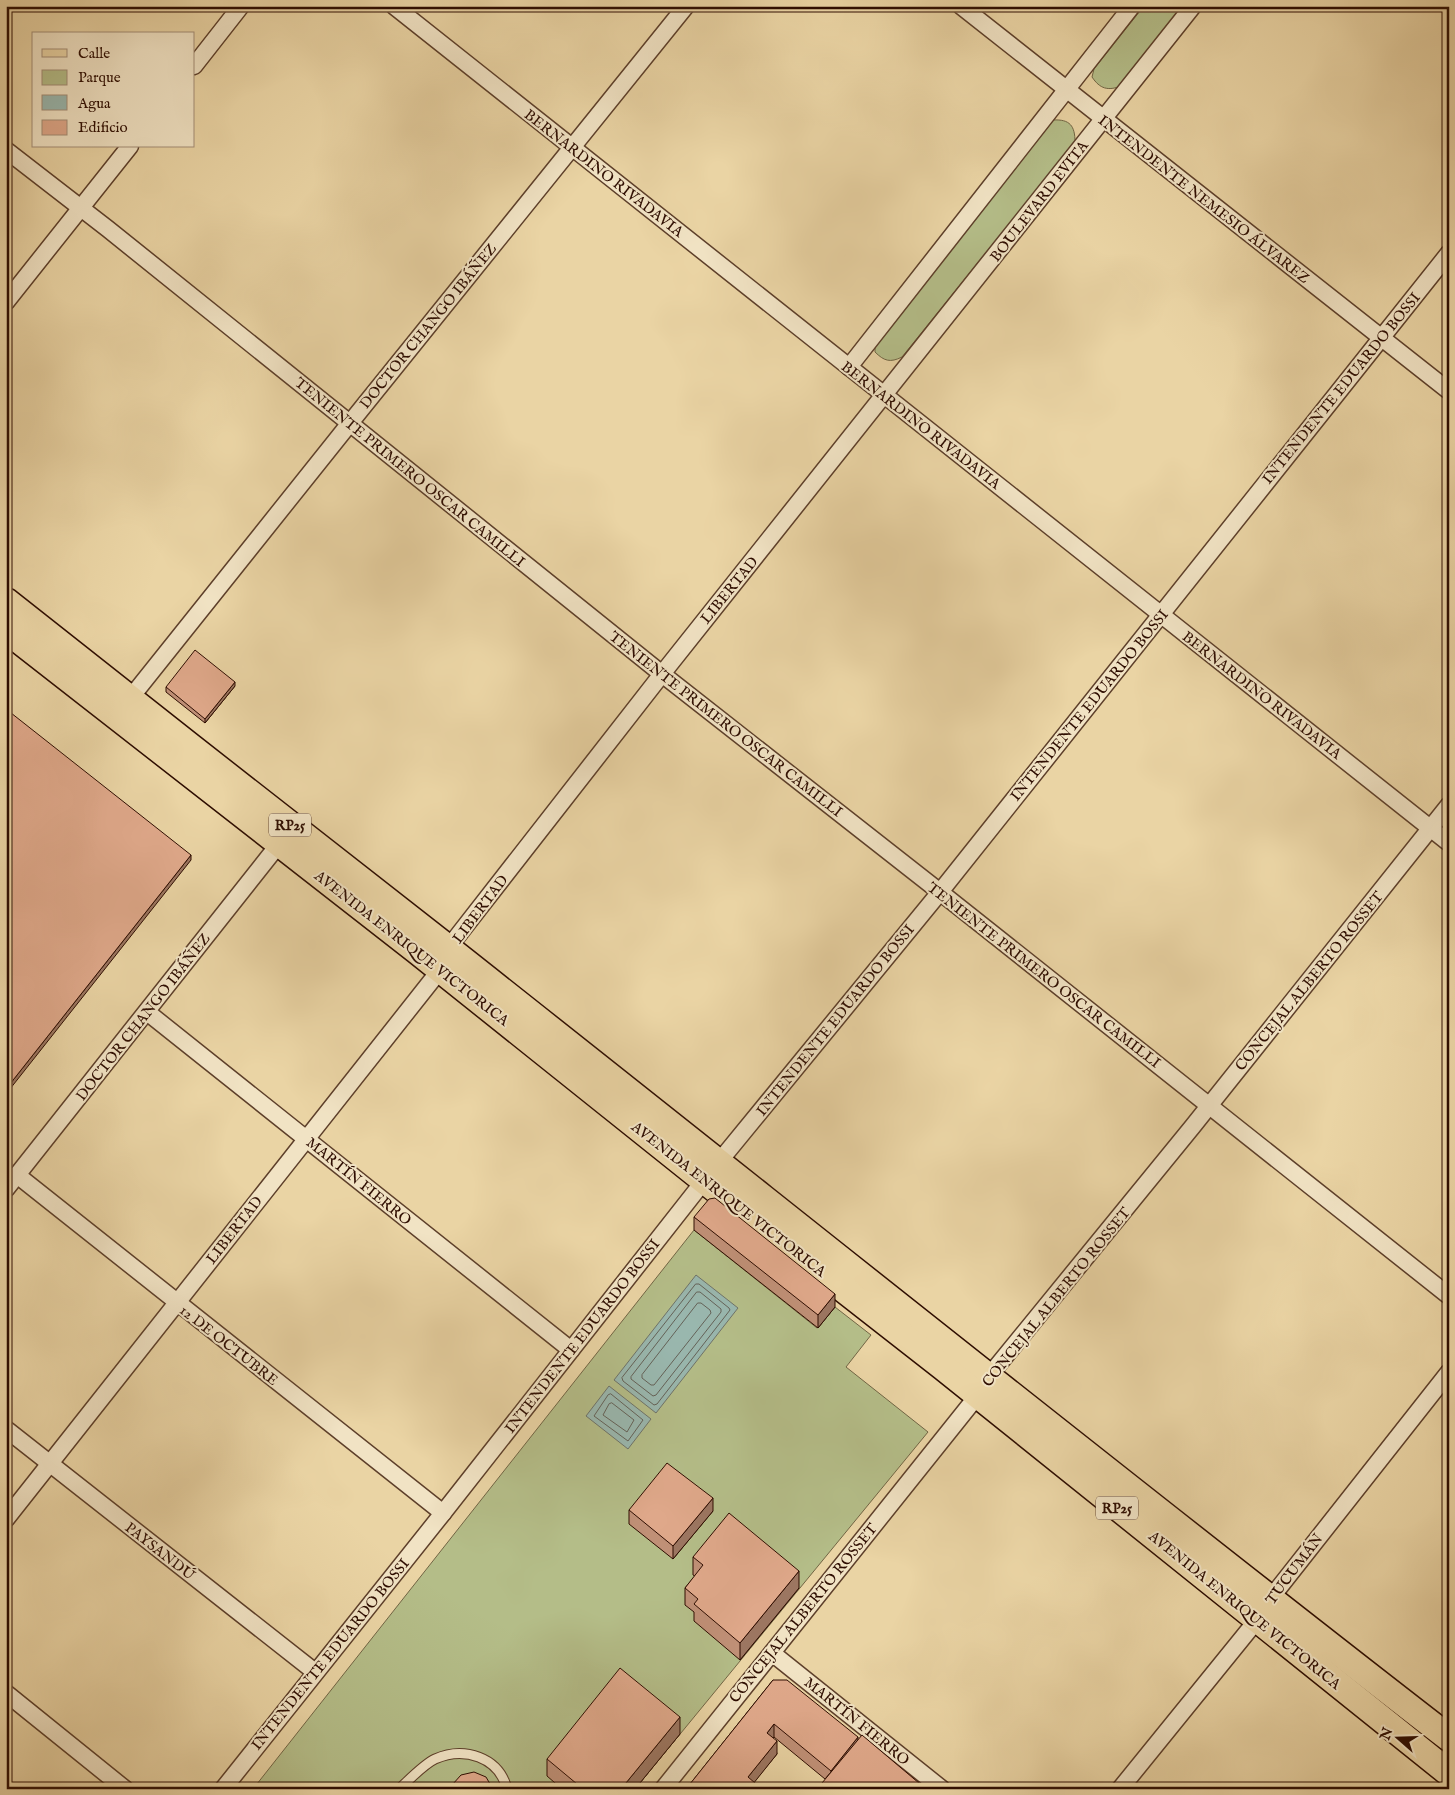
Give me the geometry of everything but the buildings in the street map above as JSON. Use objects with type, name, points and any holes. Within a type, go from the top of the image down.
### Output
[{"type":"main road","name":"AVENIDA ENRIQUE VICTORICA","points":[[6,601],[122,708],[279,844],[445,960]]},
{"type":"main road","name":"AVENIDA ENRIQUE VICTORICA","points":[[6,630],[122,708],[445,960],[984,1386],[1263,1610],[1449,1773]]},
{"type":"main road","name":"AVENIDA ENRIQUE VICTORICA","points":[[1263,1610],[1449,1738]]},
{"type":"street","points":[[195,65],[241,6]]},
{"type":"street","name":"BERNARDINO RIVADAVIA","points":[[394,6],[1449,843]]},
{"type":"street","name":"DOCTOR CHANGO IBÁÑEZ","points":[[122,708],[686,6]]},
{"type":"street","name":"INTENDENTE NEMESIO ÁLVAREZ","points":[[961,6],[1449,390]]},
{"type":"street","points":[[849,367],[1132,6]]},
{"type":"street","name":"BOULEVARD EVITA","points":[[884,395],[1194,6]]},
{"type":"street","points":[[6,302],[128,148]]},
{"type":"street","name":"TENIENTE PRIMERO OSCAR CAMILLI","points":[[6,150],[662,674],[1449,1296]]},
{"type":"street","name":"INTENDENTE EDUARDO BOSSI","points":[[222,1789],[443,1513],[711,1172],[940,892],[1449,253]]},
{"type":"street","name":"LIBERTAD","points":[[6,1519],[445,960],[456,938],[662,674],[884,395]]},
{"type":"street","name":"CONCEJAL ALBERTO ROSSET","points":[[663,1789],[1449,805]]},
{"type":"street","name":"DOCTOR CHANGO IBÁÑEZ","points":[[6,1189],[279,844]]},
{"type":"street","name":"MARTÍN FIERRO","points":[[147,1012],[571,1350]]},
{"type":"street","name":"12 DE OCTUBRE","points":[[17,1176],[443,1513]]},
{"type":"street","name":"TUCUMÁN","points":[[1120,1789],[1449,1372]]},
{"type":"street","name":"PAYSANDÚ","points":[[6,1429],[315,1672]]},
{"type":"street","name":"MARTÍN FIERRO","points":[[772,1653],[942,1789]]},
{"type":"street","points":[[6,1693],[125,1789]]},
{"type":"lane","points":[[399,1789],[434,1759],[449,1755],[471,1754],[489,1762],[504,1778],[507,1789]]},
{"type":"green space","points":[[1144,6],[1185,6],[1121,86],[1108,89],[1101,86],[1092,77],[1094,69]]},
{"type":"green space","points":[[1053,120],[1067,122],[1073,128],[1075,142],[902,357],[887,360],[881,357],[875,352],[875,344]]},
{"type":"green space","points":[[694,1230],[817,1328],[835,1307],[871,1335],[846,1367],[928,1432],[635,1789],[253,1789]]},
{"type":"water","points":[[696,1275],[738,1308],[656,1413],[614,1380]]},
{"type":"water","points":[[609,1386],[651,1419],[628,1449],[586,1416]]}]
